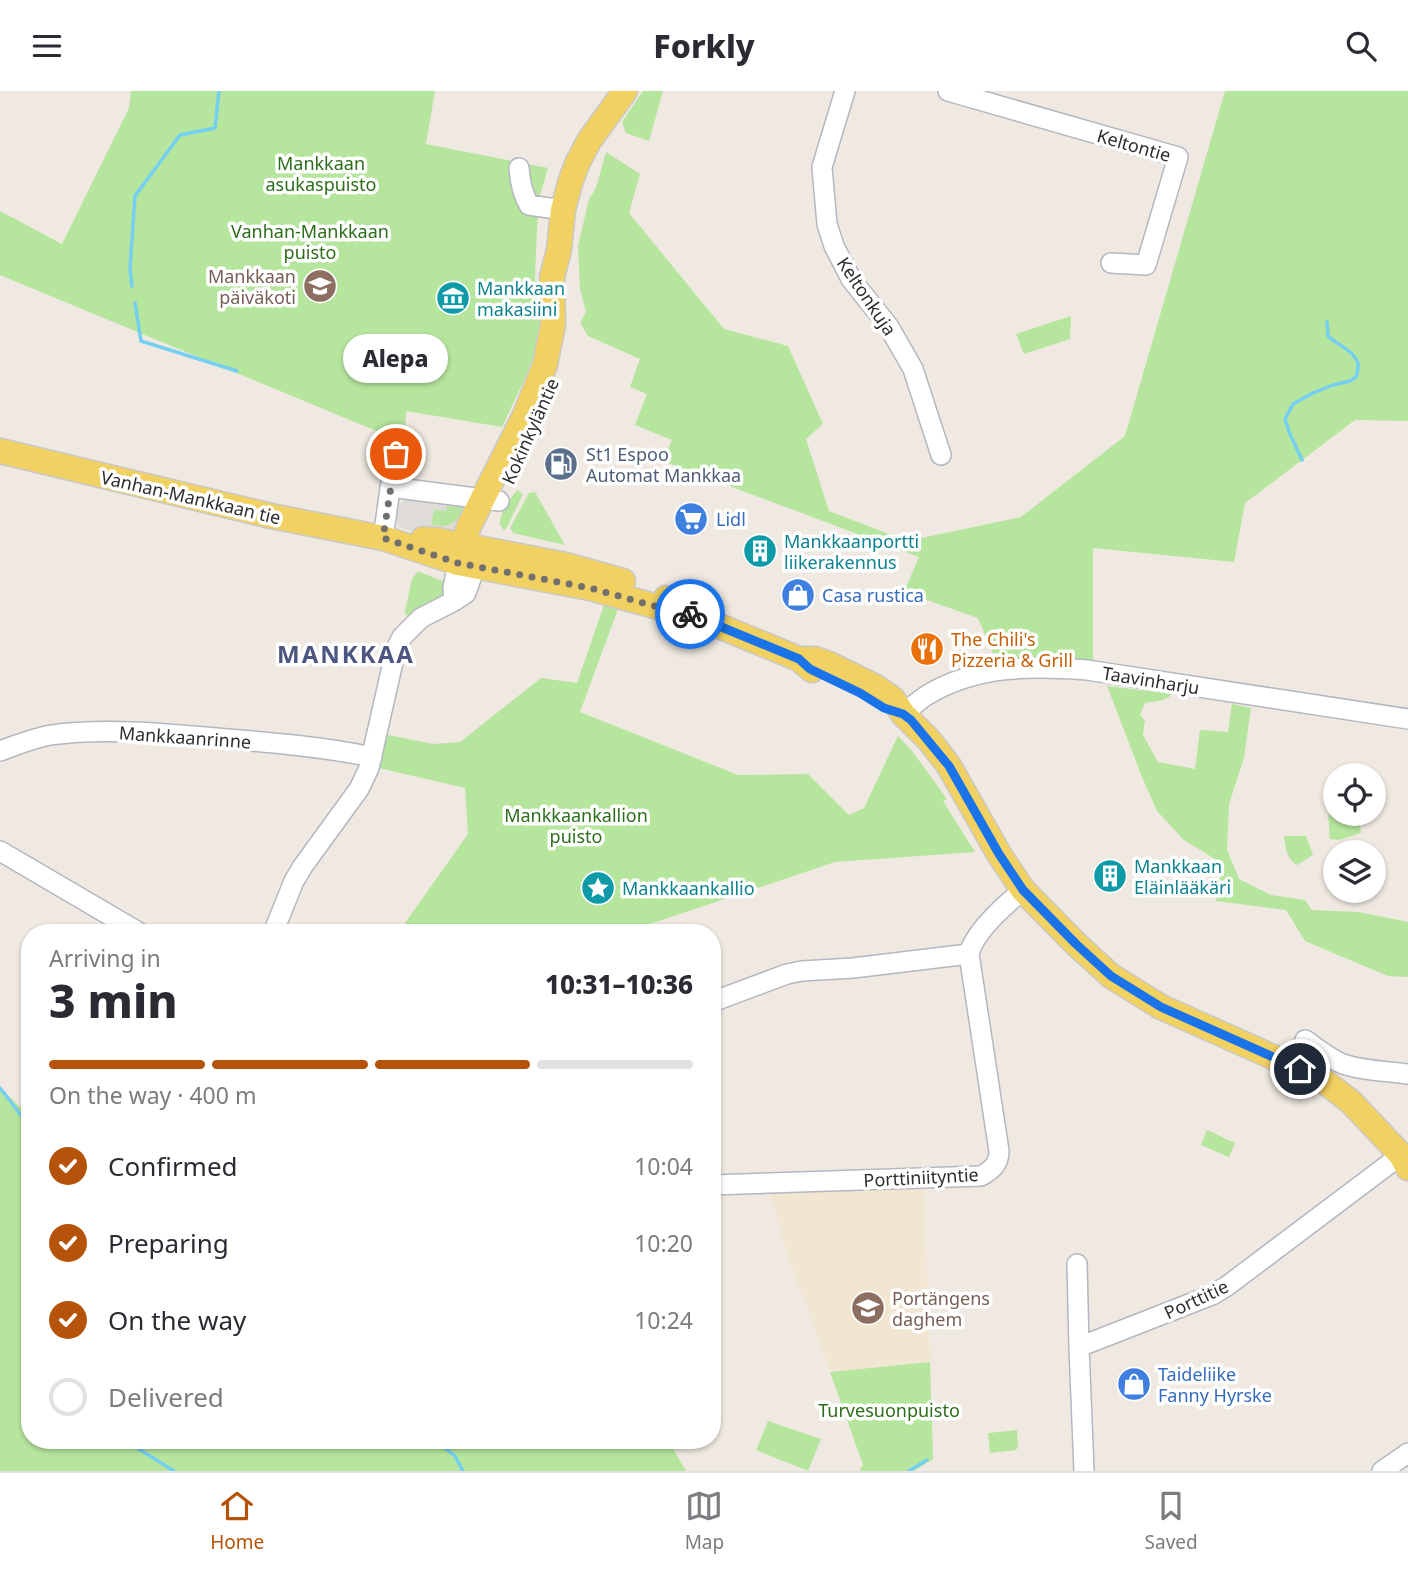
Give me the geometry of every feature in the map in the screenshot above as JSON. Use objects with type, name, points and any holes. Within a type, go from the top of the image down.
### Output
[{"type":"main road","name":"Kokinkyläntie","points":[[469,556],[491,500],[549,394],[562,350],[567,317],[565,275],[559,250],[563,210],[577,164],[589,141],[625,91]]},
{"type":"main road","name":"Vanhan-Mankkaan tie","points":[[0,451],[271,516],[383,538],[437,540],[469,556],[658,607],[679,609],[799,659],[810,669],[884,708],[903,714]]},
{"type":"main road","points":[[903,714],[930,741],[949,766],[999,854],[1023,890],[1111,976],[1161,1007],[1320,1078],[1352,1102],[1406,1161]]},
{"type":"street","name":"Keltonkuja","points":[[845,91],[822,167],[827,224],[834,246],[851,279],[879,313],[914,371],[941,455]]},
{"type":"street","name":"Keltontie","points":[[948,91],[1178,157],[1146,265],[1111,263]]},
{"type":"street","points":[[519,169],[520,182],[528,205],[563,210]]},
{"type":"street","points":[[383,538],[396,454]]},
{"type":"street","points":[[390,487],[491,500]]},
{"type":"street","points":[[276,924],[294,881],[359,789],[369,768],[396,649],[402,637],[421,618],[466,593],[469,556]]},
{"type":"street","name":"Taavinharju","points":[[903,714],[928,694],[951,683],[1002,669],[1045,667],[1087,670],[1408,719]]},
{"type":"street","name":"Mankkaanrinne","points":[[0,751],[50,736],[125,732],[269,743],[372,757]]},
{"type":"street","points":[[0,851],[125,924]]},
{"type":"street","points":[[721,999],[802,971],[853,968],[970,954],[976,938],[1023,890]]},
{"type":"street","name":"Porttiniityntie","points":[[721,1185],[981,1175],[990,1171],[999,1159],[999,1151],[970,954]]},
{"type":"street","points":[[1305,1040],[1341,1063],[1369,1070],[1408,1074]]},
{"type":"street","name":"Porttitie","points":[[1079,1347],[1212,1295],[1406,1161]]},
{"type":"street","points":[[1077,1264],[1084,1471]]},
{"type":"street","points":[[1382,1471],[1408,1453]]},
{"type":"shaded area","points":[[406,498],[474,503],[457,531],[438,536],[398,526],[396,514],[399,505]],"holes":[[[447,506],[462,507],[458,519],[447,526],[431,525],[434,510],[446,511]]]},
{"type":"shaded area","name":"Portängens daghem","points":[[924,1185],[930,1362],[830,1372],[788,1255],[768,1189]]},
{"type":"green space","name":"Vanhan-Mankkaan puisto","points":[[131,91],[435,91],[426,144],[548,168],[539,199],[537,229],[535,277],[541,322],[537,346],[502,427],[406,411],[404,455],[377,451],[379,432],[0,275],[0,211],[62,244],[129,108]]},
{"type":"green space","points":[[643,91],[663,91],[649,141],[626,133],[622,122]]},
{"type":"green space","points":[[1225,91],[1408,91],[1408,421],[1355,420],[1245,503],[1234,562],[1093,548],[1093,665],[998,665],[978,618],[904,592],[919,557],[663,461],[672,440],[635,425],[647,394],[630,387],[640,359],[588,336],[580,323],[586,312],[580,288],[578,246],[589,199],[596,188],[606,152],[640,174],[629,213],[724,329],[788,346],[823,424],[806,439],[829,511],[907,541],[1021,517],[1125,436]]},
{"type":"green space","points":[[1071,316],[1070,339],[1024,354],[1016,334]]},
{"type":"green space","points":[[517,490],[523,494],[504,530],[500,525],[501,515]]},
{"type":"green space","points":[[535,492],[565,545],[513,533],[510,528],[529,493]]},
{"type":"green space","points":[[447,506],[463,509],[451,525],[431,525],[434,509]]},
{"type":"green space","points":[[417,572],[447,583],[439,600],[411,618],[405,611],[412,579]]},
{"type":"green space","name":"Mankkaankallion puisto","points":[[604,605],[618,609],[580,712],[738,775],[808,774],[849,815],[864,808],[898,736],[947,799],[943,801],[975,852],[835,862],[650,924],[404,924],[468,834],[465,788],[379,768],[383,734],[433,744],[460,742],[541,678],[577,683]]},
{"type":"green space","points":[[1107,686],[1172,694],[1163,700],[1145,703],[1140,715],[1145,720],[1143,735],[1158,762],[1195,769],[1200,730],[1228,732],[1232,704],[1251,708],[1244,758],[1229,804],[1227,850],[1239,879],[1271,895],[1305,900],[1312,910],[1359,912],[1408,922],[1408,977],[1388,976],[1305,941],[1286,910],[1216,901],[1221,870],[1215,859],[1184,840],[1157,811]]},
{"type":"green space","points":[[1329,826],[1360,826],[1361,833],[1339,840],[1330,839]]},
{"type":"green space","points":[[1284,836],[1306,836],[1313,855],[1297,865],[1289,856]]},
{"type":"green space","points":[[0,1087],[21,1108],[21,1449],[673,1449],[686,1471],[0,1471]]},
{"type":"green space","points":[[1207,1130],[1235,1143],[1229,1157],[1201,1145]]},
{"type":"green space","name":"Turvesuonpuisto","points":[[930,1362],[933,1459],[914,1471],[859,1471],[863,1465],[830,1372]]},
{"type":"green space","points":[[768,1421],[821,1439],[808,1471],[756,1450]]},
{"type":"green space","points":[[1017,1430],[1016,1450],[990,1453],[988,1433]]},
{"type":"waterway","points":[[132,286],[130,268],[135,196],[180,135],[215,128],[219,91]]},
{"type":"waterway","points":[[135,303],[141,341],[237,371]]},
{"type":"waterway","points":[[1302,460],[1285,419],[1293,404],[1313,393],[1350,381],[1356,377],[1358,369],[1353,355],[1328,336],[1327,322]]},
{"type":"waterway","points":[[0,1088],[21,1115]]},
{"type":"waterway","points":[[139,1449],[174,1471]]},
{"type":"waterway","points":[[446,1449],[455,1456],[463,1471]]},
{"type":"waterway","points":[[909,1471],[927,1460]]},
{"type":"way so far","points":[[396,454],[383,538],[458,563],[590,588],[690,614]]},
{"type":"place","name":"Mankkaan päiväkoti","points":[[320,286]]},
{"type":"place","name":"Mankkaan makasiini","points":[[453,298]]},
{"type":"place","name":"Alepa","points":[[396,454]]},
{"type":"place","name":"St1 Espoo Automat Mankkaa","points":[[561,464]]},
{"type":"place","name":"Lidl","points":[[691,519]]},
{"type":"place","name":"Mankkaanportti liikerakennus","points":[[760,551]]},
{"type":"place","name":"Casa rustica","points":[[798,595]]},
{"type":"place","name":"The Chili's Pizzeria & Grill","points":[[927,649]]},
{"type":"place","name":"Mankkaan Eläinlääkäri","points":[[1110,876]]},
{"type":"place","name":"Mankkaankallio","points":[[598,888]]},
{"type":"place","name":"Portängens daghem","points":[[868,1308]]},
{"type":"place","name":"Taideliike Fanny Hyrske","points":[[1134,1384]]},
{"type":"district","name":"MANKKAA","points":[[346,653]]},
{"type":"route","points":[[690,614],[799,659],[810,669],[884,708],[903,714],[930,741],[949,766],[999,854],[1023,890],[1111,976],[1161,1007],[1300,1069]]},
{"type":"park label","name":"Mankkaan asukaspuisto","points":[[321,174]]}]
